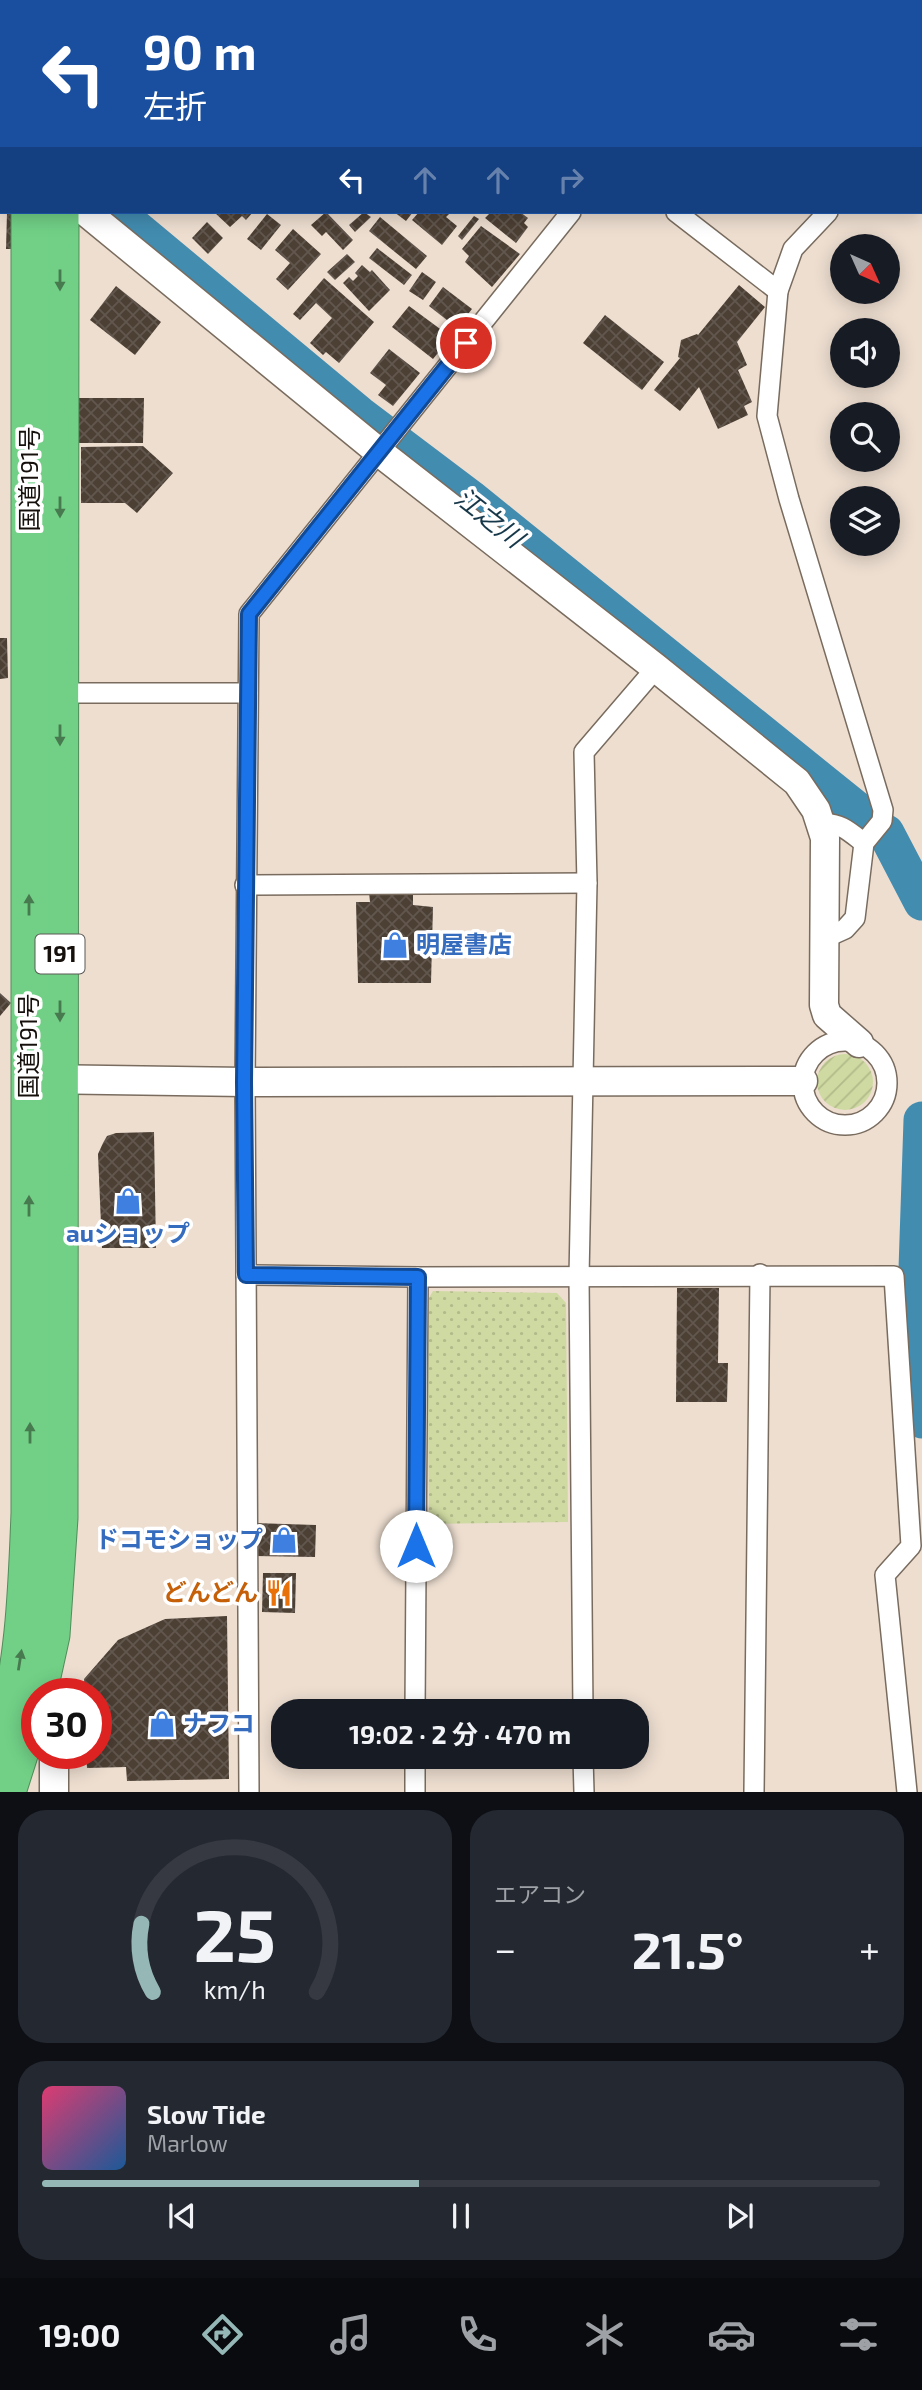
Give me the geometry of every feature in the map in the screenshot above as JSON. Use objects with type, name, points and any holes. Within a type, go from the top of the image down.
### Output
[{"type":"highway","name":"国道191号","points":[[30,214],[44,1080],[59,1518],[51,1635],[41,1678]]},
{"type":"highway","name":"国道191号","points":[[0,1751],[18,1674],[26,1608],[30,1513],[60,693],[60,214]]},
{"type":"highway","name":"国道191号","points":[[7,1791],[21,1747]]},
{"type":"street","points":[[88,214],[379,452],[656,667],[797,782],[808,796],[822,824],[825,838],[824,1005],[827,1015],[859,1043],[874,1052],[886,1072],[886,1096],[872,1116],[850,1125],[826,1121],[808,1104],[804,1093],[805,1069],[820,1049],[842,1040],[859,1043]]},
{"type":"street","points":[[249,1791],[244,1082],[249,614],[569,214]]},
{"type":"street","points":[[679,214],[778,291]]},
{"type":"street","points":[[825,938],[845,929],[855,918],[864,843],[882,821],[883,810],[789,499],[768,416],[778,291],[793,249],[826,214]]},
{"type":"street","points":[[583,1699],[579,1277],[587,883],[584,752],[656,667]]},
{"type":"street","points":[[60,693],[248,693]]},
{"type":"street","points":[[822,824],[842,826],[864,843]]},
{"type":"street","points":[[245,885],[587,883]]},
{"type":"street","points":[[44,1080],[803,1081]]},
{"type":"street","points":[[754,1791],[760,1274]]},
{"type":"street","points":[[246,1275],[894,1276],[911,1546],[886,1575],[908,1791]]},
{"type":"street","points":[[415,1699],[418,1277]]},
{"type":"street","points":[[51,1635],[52,1678]]},
{"type":"street","points":[[54,1769],[54,1791]]},
{"type":"street","points":[[415,1769],[415,1791]]},
{"type":"street","points":[[583,1769],[584,1791]]},
{"type":"green space","points":[[839,1054],[851,1054],[861,1058],[869,1066],[873,1082],[869,1098],[861,1106],[851,1110],[839,1110],[829,1106],[821,1098],[817,1088],[817,1076],[821,1066],[829,1058]]},
{"type":"green space","points":[[433,1291],[557,1293],[566,1303],[568,1522],[429,1524],[427,1301]]},
{"type":"building","points":[[7,214],[21,214],[21,249],[6,249]]},
{"type":"building","points":[[216,214],[251,214],[246,220],[242,216],[230,227]]},
{"type":"building","points":[[267,214],[281,225],[261,250],[247,239]]},
{"type":"building","points":[[324,214],[328,214],[353,240],[343,250],[326,232],[322,236],[311,225]]},
{"type":"building","points":[[362,214],[371,217],[355,232],[349,225]]},
{"type":"building","points":[[397,214],[411,214],[406,221]]},
{"type":"building","points":[[417,214],[449,214],[446,217],[457,226],[442,245],[412,220]]},
{"type":"building","points":[[489,214],[523,214],[528,218],[524,223],[528,227],[516,243],[485,218]]},
{"type":"building","points":[[474,216],[479,219],[462,240],[458,236]]},
{"type":"building","points":[[380,217],[427,256],[416,269],[369,231]]},
{"type":"building","points":[[207,222],[223,238],[208,254],[192,238]]},
{"type":"building","points":[[481,226],[520,254],[492,287],[465,262],[469,256],[462,249]]},
{"type":"building","points":[[293,229],[321,254],[288,290],[276,279],[290,263],[275,250]]},
{"type":"building","points":[[377,248],[412,275],[404,285],[369,258]]},
{"type":"building","points":[[347,254],[355,262],[335,280],[327,272]]},
{"type":"building","points":[[362,265],[370,272],[372,270],[390,290],[369,311],[343,283],[349,277],[353,281],[358,276],[355,273]]},
{"type":"building","points":[[422,272],[436,282],[423,300],[409,291]]},
{"type":"building","points":[[324,278],[374,322],[339,363],[326,352],[323,355],[310,343],[332,318],[316,303],[300,320],[293,314]]},
{"type":"building","points":[[739,285],[765,307],[737,342],[747,365],[738,370],[752,402],[744,406],[748,415],[718,429],[699,387],[680,411],[654,390],[680,358],[681,340],[698,335]]},
{"type":"building","points":[[116,286],[161,322],[135,355],[90,320]]},
{"type":"building","points":[[443,287],[472,309],[457,328],[429,306]]},
{"type":"building","points":[[409,306],[451,337],[433,359],[392,327]]},
{"type":"building","points":[[605,315],[664,362],[642,390],[583,343]]},
{"type":"building","points":[[389,349],[420,373],[393,406],[378,395],[386,385],[370,373]]},
{"type":"building","points":[[79,398],[144,398],[143,443],[79,443]]},
{"type":"building","points":[[143,446],[173,473],[137,513],[125,503],[81,503],[81,447]]},
{"type":"building","points":[[0,638],[7,638],[8,678],[0,679]]},
{"type":"building","name":"明屋書店","points":[[369,892],[413,893],[413,905],[433,907],[431,983],[358,983],[356,902],[370,902]]},
{"type":"building","points":[[0,993],[11,1003],[0,1016]]},
{"type":"building","name":"auショップ","points":[[154,1132],[156,1248],[102,1248],[98,1154],[107,1136],[116,1133]]},
{"type":"building","points":[[677,1288],[719,1288],[718,1363],[728,1363],[727,1402],[676,1402]]},
{"type":"building","name":"ドコモショップ","points":[[252,1523],[316,1525],[315,1557],[251,1556]]},
{"type":"building","name":"どんどん","points":[[263,1573],[296,1573],[295,1613],[262,1612]]},
{"type":"building","name":"ナフコ","points":[[227,1616],[229,1779],[127,1781],[126,1767],[112,1767],[112,1678],[85,1678],[118,1640],[165,1619]]},
{"type":"waterway","name":"江之川","points":[[118,214],[360,415],[470,498],[867,818]]},
{"type":"waterway","name":"江之川","points":[[886,833],[922,902]]},
{"type":"waterway","name":"江之川","points":[[922,1120],[917,1269],[922,1420]]},
{"type":"place","name":"明屋書店","points":[[395,945]]},
{"type":"place","name":"auショップ","points":[[128,1201]]},
{"type":"place","name":"ドコモショップ","points":[[284,1540]]},
{"type":"place","name":"どんどん","points":[[279,1593]]},
{"type":"place","name":"ナフコ","points":[[162,1724]]},
{"type":"route","points":[[416,1546],[418,1277],[246,1275],[244,1082],[249,614],[466,343]]}]
